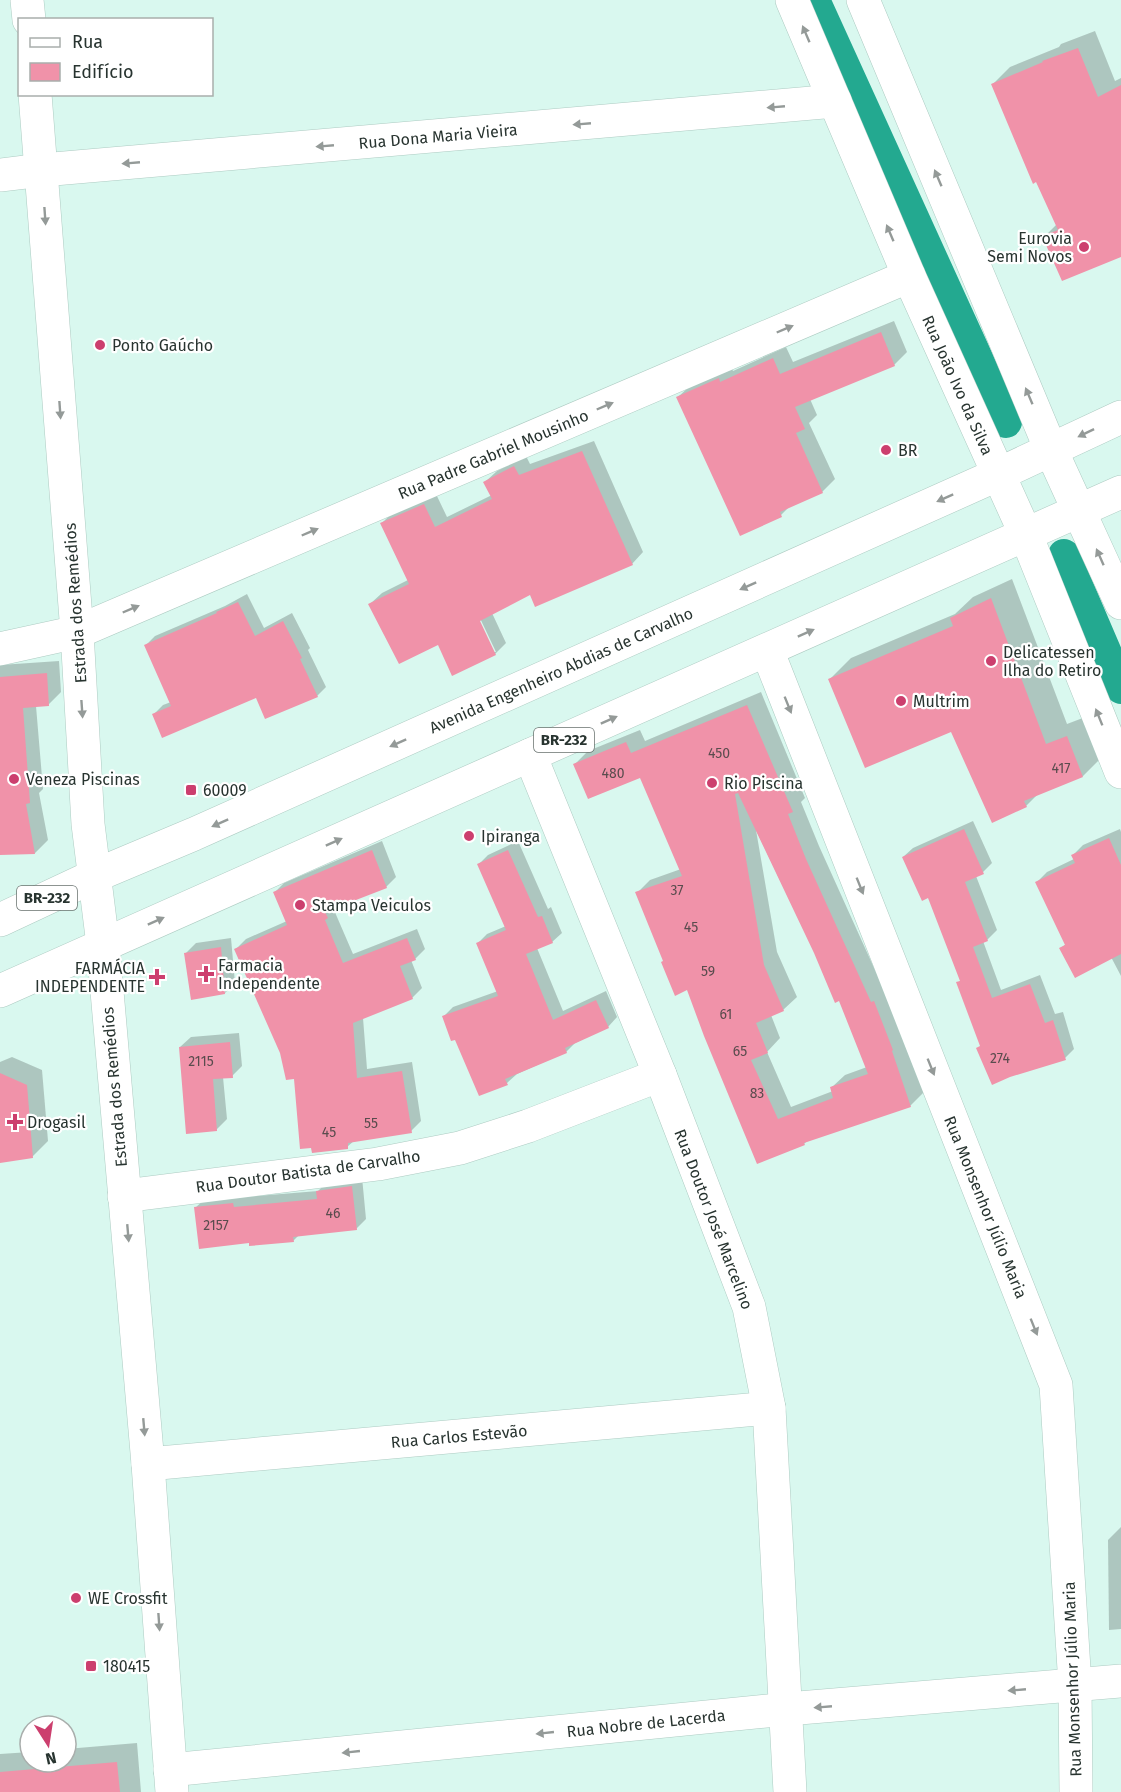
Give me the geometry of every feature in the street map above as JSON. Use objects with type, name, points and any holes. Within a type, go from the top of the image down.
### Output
[{"type":"main road","points":[[27,0],[29,18]]},
{"type":"main road","name":"Rua João Ivo da Silva","points":[[792,0],[909,276],[1026,535],[1121,772]]},
{"type":"main road","points":[[863,0],[1051,450],[1121,603]]},
{"type":"main road","name":"Estrada dos Remédios","points":[[35,96],[77,632],[88,824],[103,945],[148,1464],[171,1781]]},
{"type":"main road","name":"Rua Dona Maria Vieira","points":[[0,175],[835,101]]},
{"type":"main road","name":"Rua Padre Gabriel Mousinho","points":[[0,649],[77,632],[909,276]]},
{"type":"main road","name":"Avenida Engenheiro Abdias de Carvalho","points":[[0,920],[94,876],[205,830],[999,474],[1121,417]]},
{"type":"main road","name":"BR-232","points":[[0,991],[1121,492]]},
{"type":"main road","name":"Rua Monsenhor Júlio Maria","points":[[767,650],[1056,1384],[1075,1686],[1076,1792]]},
{"type":"main road","name":"Rua Doutor José Marcelino","points":[[530,755],[660,1075],[749,1307],[769,1408],[790,1792]]},
{"type":"main road","name":"Rua Doutor Batista de Carvalho","points":[[124,1196],[378,1164],[460,1148],[528,1126],[660,1075]]},
{"type":"main road","name":"Rua Carlos Estevão","points":[[148,1464],[769,1408]]},
{"type":"main road","name":"Rua Nobre de Lacerda","points":[[171,1781],[787,1710],[1121,1682]]},
{"type":"building","points":[[1078,48],[1098,97],[1121,85],[1121,257],[1062,281],[1042,236],[1058,230],[1036,182],[1033,184],[991,84]]},
{"type":"building","points":[[881,332],[895,366],[795,407],[805,429],[796,433],[823,493],[780,512],[782,517],[740,536],[676,397],[719,378],[720,382],[773,358],[780,374]]},
{"type":"building","points":[[582,451],[633,565],[535,607],[530,595],[480,621],[496,655],[452,676],[438,645],[399,664],[368,604],[409,584],[380,523],[424,504],[435,527],[492,499],[483,482],[514,466],[519,475]]},
{"type":"building","points":[[991,598],[1046,744],[1067,736],[1083,777],[1024,801],[1027,807],[992,823],[951,732],[865,768],[828,679],[953,626],[950,618]]},
{"type":"building","points":[[238,602],[255,636],[283,621],[318,697],[265,719],[256,698],[162,738],[152,714],[171,706],[144,645]]},
{"type":"building","points":[[47,673],[49,706],[23,708],[30,803],[26,804],[35,854],[0,855],[0,677]]},
{"type":"building","points":[[747,705],[793,812],[788,814],[806,859],[871,1002],[874,1001],[911,1107],[804,1143],[805,1145],[757,1164],[687,990],[675,996],[635,892],[682,876],[640,778],[588,799],[573,764],[626,742],[631,753]],"holes":[[[738,793],[814,953],[835,1003],[839,1001],[868,1074],[830,1087],[833,1098],[778,1119],[751,1060],[768,1053],[756,1023],[784,1011],[764,965],[735,794]]]},
{"type":"building","points":[[964,829],[984,874],[965,882],[988,941],[973,947],[992,998],[1030,984],[1045,1023],[1053,1020],[1066,1060],[1010,1077],[992,1085],[976,1048],[980,1046],[956,982],[960,981],[928,898],[922,901],[902,857]]},
{"type":"building","points":[[1109,838],[1121,865],[1121,954],[1075,978],[1059,948],[1065,945],[1035,882],[1075,863],[1071,855]]},
{"type":"building","points":[[372,850],[387,888],[325,912],[328,918],[325,920],[343,963],[407,938],[416,960],[400,966],[413,999],[353,1023],[357,1078],[402,1071],[412,1133],[348,1143],[348,1149],[312,1153],[311,1148],[300,1149],[294,1079],[286,1080],[280,1053],[234,949],[287,925],[273,892]]},
{"type":"building","points":[[508,850],[538,917],[542,916],[553,943],[526,954],[553,1020],[596,1000],[609,1028],[565,1048],[567,1053],[505,1079],[508,1085],[479,1096],[455,1040],[451,1041],[442,1016],[498,996],[476,943],[506,930],[477,864]]},
{"type":"building","name":"Farmacia Independente","points":[[221,947],[225,994],[191,1000],[184,953]]},
{"type":"building","points":[[230,1042],[233,1078],[213,1079],[217,1131],[186,1134],[179,1047]]},
{"type":"building","name":"Drogasil","points":[[0,1073],[27,1085],[33,1158],[0,1163]]},
{"type":"building","points":[[352,1186],[357,1230],[293,1237],[294,1242],[249,1246],[249,1243],[199,1249],[194,1207],[233,1203],[234,1207],[317,1199],[316,1191]]},
{"type":"building","points":[[117,1762],[120,1792],[0,1792],[0,1772],[18,1770],[18,1774],[78,1774],[78,1765]]},
{"type":"waterway","points":[[814,0],[1006,422]]},
{"type":"waterway","points":[[1064,555],[1121,688]]},
{"type":"place","name":"Eurovia Semi Novos","points":[[1084,247]]},
{"type":"place","name":"Ponto Gaúcho","points":[[100,345]]},
{"type":"place","name":"BR","points":[[886,450]]},
{"type":"place","name":"Delicatessen Ilha do Retiro","points":[[991,661]]},
{"type":"place","name":"Multrim","points":[[901,701]]},
{"type":"place","name":"Veneza Piscinas","points":[[14,779]]},
{"type":"place","name":"Rio Piscina","points":[[712,783]]},
{"type":"place","name":"60009","points":[[191,790]]},
{"type":"place","name":"Ipiranga","points":[[469,836]]},
{"type":"place","name":"Stampa Veiculos","points":[[300,905]]},
{"type":"place","name":"Farmacia Independente","points":[[206,974]]},
{"type":"place","name":"FARMÁCIA INDEPENDENTE","points":[[157,977]]},
{"type":"place","name":"Drogasil","points":[[15,1122]]},
{"type":"place","name":"WE Crossfit","points":[[76,1598]]},
{"type":"place","name":"180415","points":[[91,1666]]}]
